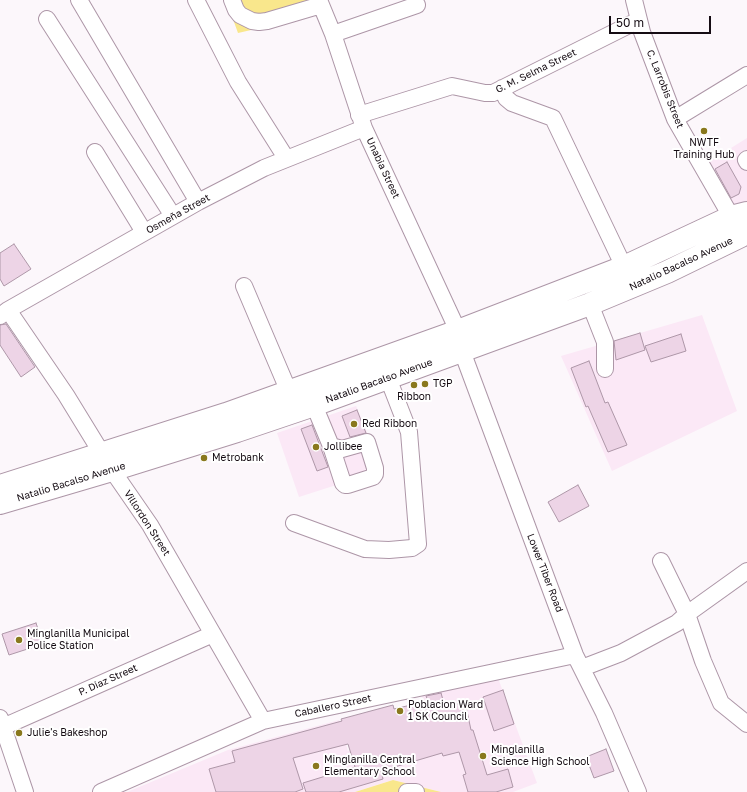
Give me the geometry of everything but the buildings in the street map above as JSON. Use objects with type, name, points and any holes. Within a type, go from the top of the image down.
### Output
[{"type":"highway","name":"Natalio Bacalso Avenue","points":[[0,486],[230,433],[314,405],[388,378],[460,341],[624,267],[742,224]]},
{"type":"highway","name":"Natalio Bacalso Avenue","points":[[0,503],[226,414],[289,392],[590,304],[667,272],[742,224]]},
{"type":"street","points":[[79,0],[198,202]]},
{"type":"street","points":[[196,0],[238,82],[286,158]]},
{"type":"street","points":[[232,0],[240,15],[252,21],[267,21],[320,3]]},
{"type":"street","name":"C. Larrobis Street","points":[[634,0],[642,32],[675,119],[742,224]]},
{"type":"street","name":"Unabia Street","points":[[320,3],[333,34],[362,121],[460,341]]},
{"type":"street","points":[[333,34],[417,5]]},
{"type":"street","points":[[47,19],[173,216]]},
{"type":"street","name":"G. M. Selma Street","points":[[362,121],[452,86],[485,93],[493,93],[639,20]]},
{"type":"street","points":[[675,119],[747,74]]},
{"type":"street","points":[[502,88],[506,98],[512,103],[553,118],[624,267]]},
{"type":"street","name":"Osmeña Street","points":[[4,313],[198,202],[264,168],[362,121]]},
{"type":"street","points":[[95,152],[144,232]]},
{"type":"street","points":[[244,286],[289,392]]},
{"type":"street","points":[[590,304],[605,342],[605,368]]},
{"type":"street","name":"Villordon Street","points":[[4,313],[66,395],[107,462],[150,525],[262,721]]},
{"type":"street","name":"Lower Tiber Road","points":[[460,341],[579,661],[604,713],[638,792]]},
{"type":"street","points":[[294,523],[365,549],[389,550],[412,548],[418,544],[419,540],[409,432],[388,378]]},
{"type":"street","points":[[314,405],[331,446]]},
{"type":"street","points":[[661,561],[687,614],[703,661],[721,703],[747,724]]},
{"type":"street","name":"Caballero Street","points":[[101,792],[262,721],[621,653],[677,623],[687,614],[747,571]]},
{"type":"street","name":"P. Diaz Street","points":[[2,722],[213,634]]},
{"type":"street","points":[[2,722],[25,792]]},
{"type":"street","points":[[407,792],[416,792]]},
{"type":"shaded area","points":[[226,0],[311,0],[317,15],[238,33]]},
{"type":"shaded area","points":[[747,138],[747,201],[734,210],[707,163]]},
{"type":"shaded area","points":[[702,315],[737,411],[612,471],[561,356]]},
{"type":"shaded area","points":[[356,406],[383,470],[299,497],[277,433]]},
{"type":"shaded area","points":[[498,678],[537,783],[513,792],[441,792],[393,780],[355,792],[127,792],[228,750],[339,720],[348,751],[432,729],[422,696]]},
{"type":"shaded area","points":[[393,780],[441,792],[355,792]]},
{"type":"place","name":"NWTF Training Hub","points":[[704,131]]},
{"type":"place","name":"TGP","points":[[425,384]]},
{"type":"place","name":"Ribbon","points":[[414,385]]},
{"type":"place","name":"Red Ribbon","points":[[354,424]]},
{"type":"place","name":"Jollibee","points":[[316,447]]},
{"type":"place","name":"Metrobank","points":[[204,458]]},
{"type":"place","name":"Minglanilla Municipal Police Station","points":[[19,640]]},
{"type":"place","name":"Poblacion Ward 1 SK Council","points":[[400,711]]},
{"type":"place","name":"Julie's Bakeshop","points":[[19,733]]},
{"type":"place","name":"Minglanilla Science High School","points":[[483,756]]},
{"type":"place","name":"Minglanilla Central Elementary School","points":[[316,766]]}]
